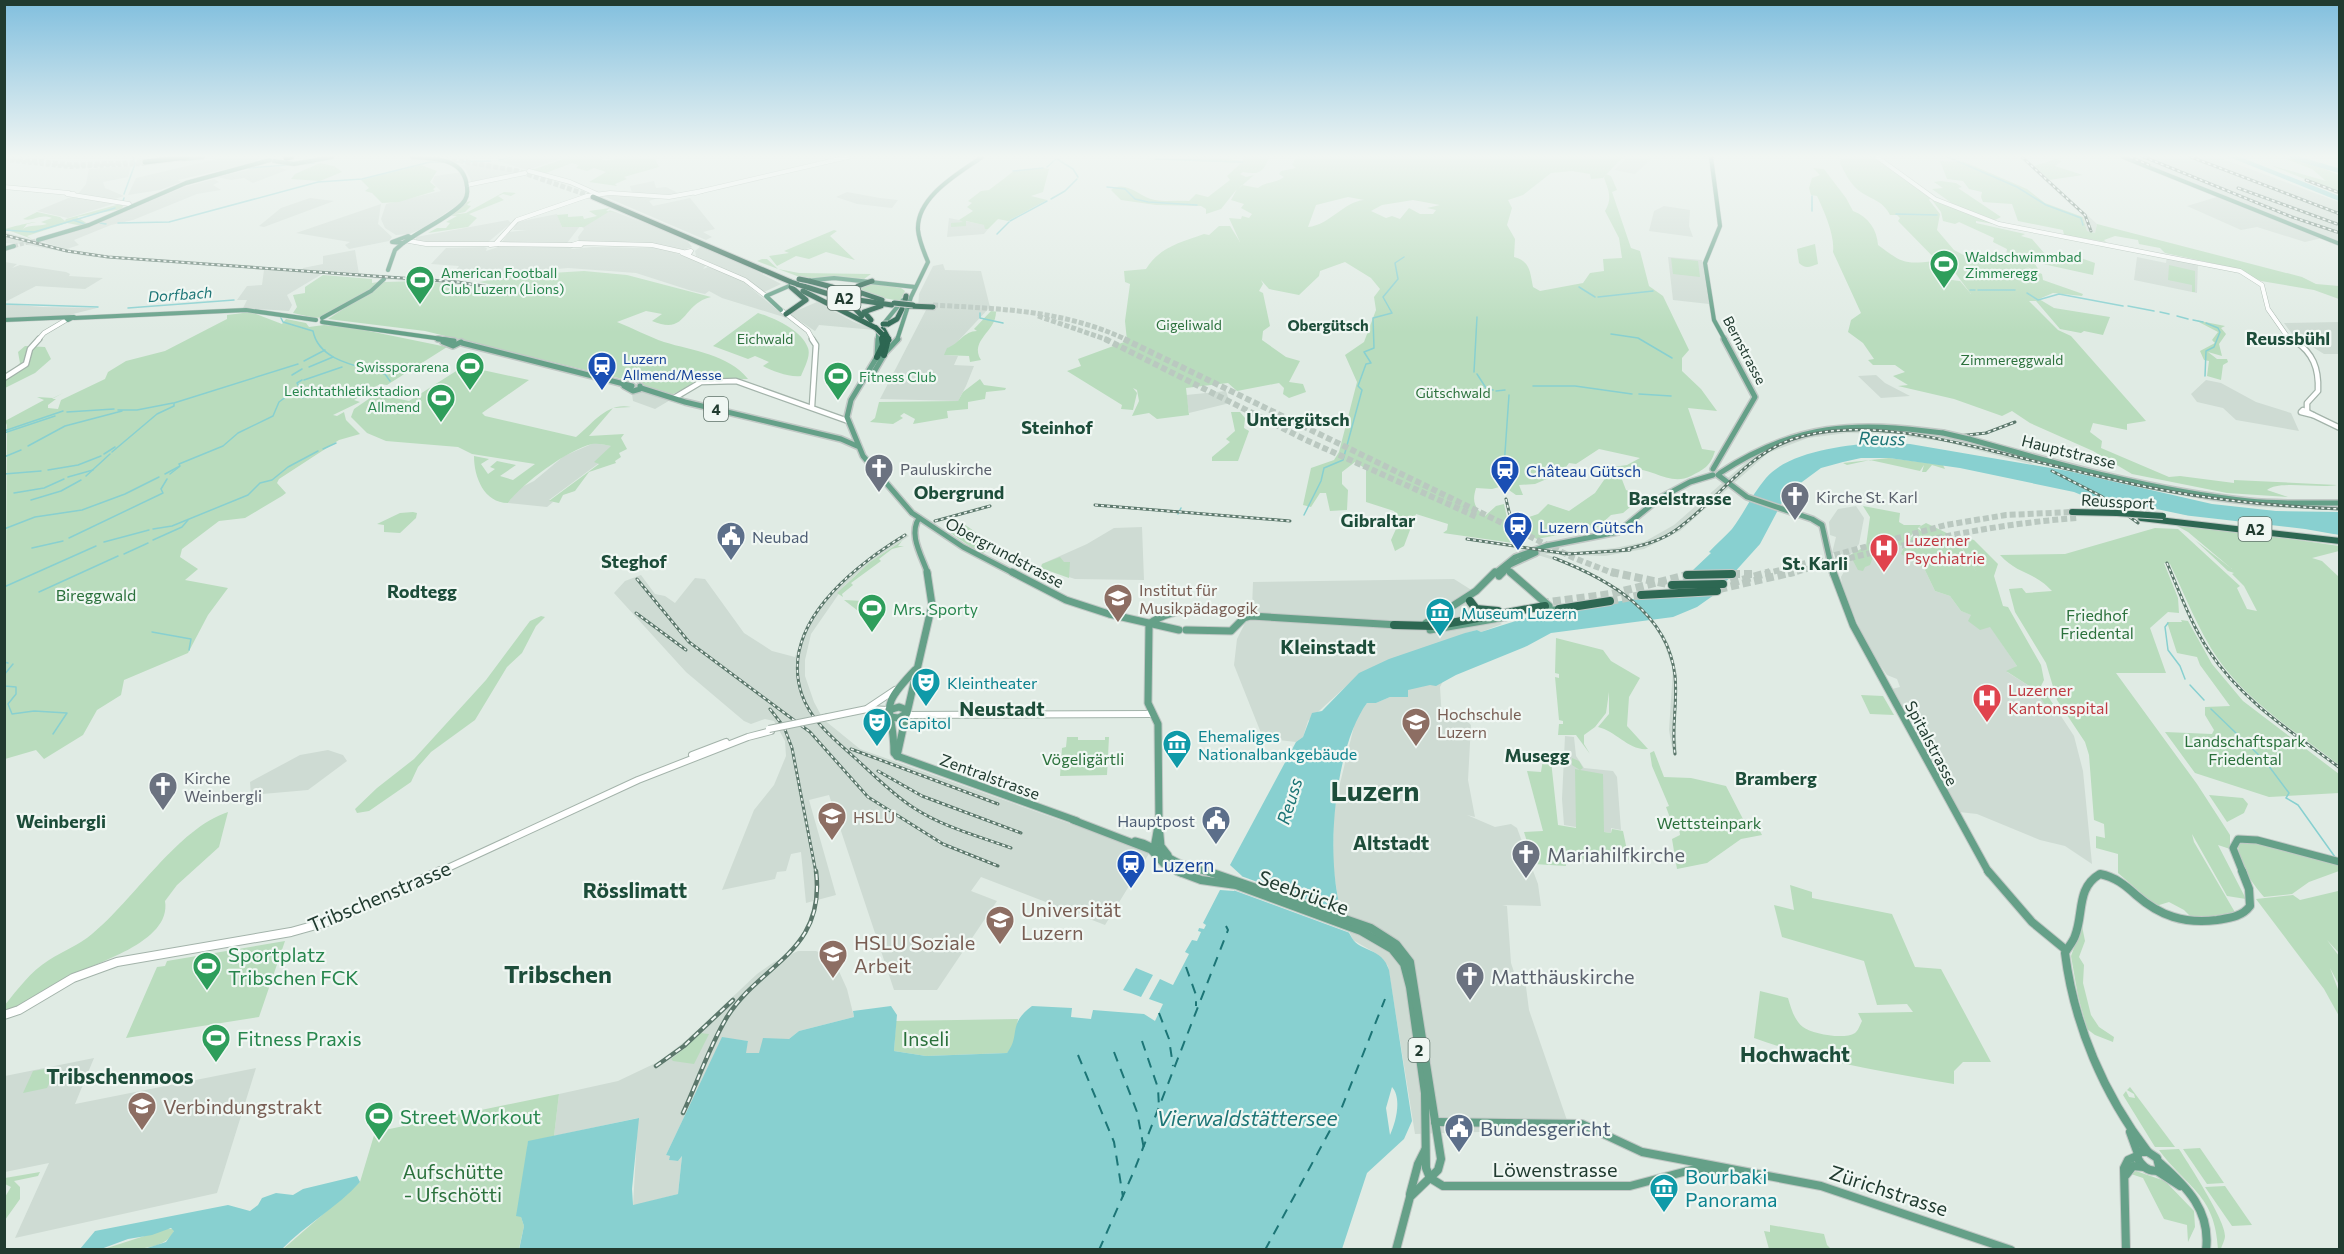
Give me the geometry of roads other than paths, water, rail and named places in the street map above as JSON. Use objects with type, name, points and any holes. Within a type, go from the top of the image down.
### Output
[{"type":"highway","name":"A2","points":[[641,216],[794,283],[846,299],[893,304]]},
{"type":"highway","points":[[853,280],[853,290]]},
{"type":"highway","points":[[794,283],[809,281],[842,293]]},
{"type":"highway","points":[[853,290],[857,284],[870,281]]},
{"type":"highway","points":[[860,294],[856,290],[858,286],[870,281]]},
{"type":"highway","points":[[783,312],[803,305],[806,300],[794,283]]},
{"type":"highway","points":[[794,283],[880,326],[897,319],[907,303]]},
{"type":"highway","points":[[853,290],[893,304]]},
{"type":"highway","points":[[847,300],[854,311],[880,326],[884,345],[877,357]]},
{"type":"highway","points":[[884,355],[889,341],[880,326],[864,316],[865,311],[893,304],[933,306]]},
{"type":"highway","name":"A2","points":[[2074,515],[2119,515],[2340,539]]},
{"type":"highway","name":"Reussport","points":[[2119,515],[2163,516],[2340,539]]},
{"type":"highway","points":[[1687,575],[1732,574]]},
{"type":"highway","points":[[1641,595],[1720,588],[1668,587]]},
{"type":"highway","points":[[1430,623],[1498,611],[1610,600]]},
{"type":"highway","points":[[1470,601],[1476,609],[1498,611]]},
{"type":"highway","points":[[1394,625],[1417,627],[1549,606]]},
{"type":"main road","points":[[38,240],[82,228],[109,216]]},
{"type":"main road","points":[[395,250],[444,216]]},
{"type":"main road","points":[[849,406],[897,340],[913,287],[928,262],[918,231],[922,216]]},
{"type":"main road","name":"Bernstrasse","points":[[1715,472],[1755,398],[1715,324],[1706,262],[1720,226],[1719,216]]},
{"type":"main road","points":[[2269,216],[2340,244]]},
{"type":"main road","points":[[388,270],[395,250],[393,239],[409,238]]},
{"type":"main road","points":[[394,243],[403,243]]},
{"type":"main road","points":[[4,249],[14,246]]},
{"type":"main road","points":[[880,326],[907,303],[927,258]]},
{"type":"main road","points":[[924,269],[930,266]]},
{"type":"main road","points":[[6,320],[234,310],[324,320],[374,289],[384,279]]},
{"type":"main road","points":[[783,312],[766,296],[813,279],[870,281],[913,287]]},
{"type":"main road","name":"4","points":[[324,320],[476,348],[856,443]]},
{"type":"main road","points":[[877,357],[884,355]]},
{"type":"main road","name":"Obergrundstrasse","points":[[877,357],[849,406],[848,421],[856,443],[870,465],[921,520],[967,550],[1066,600],[1149,624],[1182,630],[1231,631],[1248,616],[1268,616]]},
{"type":"main road","name":"Hauptstrasse","points":[[1715,472],[1771,443],[1793,435],[1853,428],[1913,430],[1944,433],[2064,464],[2208,495],[2267,502],[2340,503]]},
{"type":"main road","points":[[1394,625],[1430,623],[1504,569],[1538,552],[1559,545],[1618,532],[1660,498],[1715,472]]},
{"type":"main road","name":"Spitalstrasse","points":[[1715,472],[1751,498],[1818,522],[1824,529],[1831,568],[1853,627],[1980,860],[1995,881],[2048,937],[2066,950]]},
{"type":"main road","points":[[897,756],[932,599],[928,575],[914,530],[921,520]]},
{"type":"main road","points":[[1504,569],[1549,606]]},
{"type":"main road","points":[[1470,601],[1504,569]]},
{"type":"main road","points":[[1171,858],[1161,846],[1158,724],[1148,703],[1149,624],[1159,616],[1181,612],[1235,611],[1268,616],[1442,629],[1549,606]]},
{"type":"main road","points":[[1235,611],[1240,622]]},
{"type":"main road","points":[[897,756],[894,753],[894,729],[888,714],[889,701],[918,666]]},
{"type":"main road","points":[[888,714],[899,707],[906,713]]},
{"type":"main road","points":[[888,714],[899,718],[906,713]]},
{"type":"main road","name":"Zentralstrasse","points":[[897,756],[1155,850],[1171,858]]},
{"type":"main road","points":[[1155,850],[1159,825]]},
{"type":"main road","points":[[2144,1167],[2137,1155],[2128,1125],[2088,1043],[2071,987],[2066,950],[2075,936],[2082,898],[2093,878],[2098,874],[2117,880],[2165,915],[2196,923],[2241,915],[2250,906],[2249,889],[2233,848],[2234,842],[2238,839],[2253,839],[2340,862]]},
{"type":"main road","name":"Zentralstrasse","points":[[1155,850],[1166,865],[1199,880],[1237,883]]},
{"type":"main road","name":"2","points":[[1171,858],[1237,883]]},
{"type":"main road","name":"Seebrücke","points":[[1237,883],[1363,928]]},
{"type":"main road","name":"2","points":[[1363,928],[1396,943],[1412,967],[1442,1159],[1438,1170],[1410,1197]]},
{"type":"main road","name":"2","points":[[1363,928],[1388,945],[1399,956],[1407,972],[1425,1092],[1427,1129],[1425,1149],[1412,1182],[1396,1250]]},
{"type":"main road","points":[[1427,1129],[1435,1122]]},
{"type":"main road","name":"Zürichstrasse","points":[[1435,1122],[1586,1125],[1647,1154],[1830,1188],[2011,1250]]},
{"type":"main road","points":[[2128,1125],[2159,1167],[2190,1193],[2206,1224],[2206,1250]]},
{"type":"main road","points":[[1425,1149],[1426,1168],[1430,1178]]},
{"type":"main road","points":[[2126,1247],[2126,1162],[2137,1155],[2148,1152]]},
{"type":"main road","points":[[2126,1175],[2133,1166],[2159,1167]]},
{"type":"main road","name":"Zürichstrasse","points":[[1680,1172],[1695,1168],[1754,1174]]},
{"type":"main road","name":"Löwenstrasse","points":[[1430,1178],[1448,1186],[1625,1186],[1680,1172]]},
{"type":"street","points":[[497,244],[517,220],[532,216]]},
{"type":"street","points":[[1980,216],[2007,226],[2240,271],[2262,285],[2268,309],[2290,339],[2309,351],[2315,359],[2319,378],[2318,391],[2307,403],[2307,411],[2301,412],[2340,428]]},
{"type":"street","points":[[409,238],[426,244],[640,244],[683,252],[691,251],[689,254],[747,281],[766,296]]},
{"type":"street","points":[[783,312],[809,332],[816,345],[812,406]]},
{"type":"street","points":[[4,378],[26,364],[30,350],[44,333],[66,319]]},
{"type":"street","points":[[674,398],[699,382],[729,380],[749,384],[848,421]]},
{"type":"street","points":[[829,718],[867,709],[897,689]]},
{"type":"street","points":[[867,709],[888,714]]},
{"type":"street","points":[[829,718],[866,712],[888,714]]},
{"type":"street","points":[[906,713],[1152,714]]},
{"type":"street","name":"Tribschenstrasse","points":[[4,1015],[19,1010],[74,978],[117,962],[291,932],[334,920],[675,764],[770,730],[829,718]]},
{"type":"water","name":"Vierwaldstättersee","points":[[1878,442],[1910,444],[2068,471],[2212,504],[2276,511],[2339,512],[2339,535],[2201,521],[2185,515],[2109,499],[2101,503],[2074,492],[1960,468],[1889,458],[1861,458],[1821,468],[1787,493],[1760,544],[1714,595],[1697,607],[1673,617],[1551,633],[1436,686],[1430,685],[1408,690],[1408,697],[1390,697],[1376,703],[1367,703],[1355,724],[1345,752],[1338,784],[1333,853],[1336,886],[1342,915],[1352,938],[1360,946],[1381,957],[1389,970],[1412,1121],[1404,1139],[1367,1173],[1342,1249],[519,1250],[524,1226],[521,1217],[516,1216],[528,1141],[639,1118],[632,1189],[633,1205],[678,1194],[682,1156],[678,1161],[669,1160],[670,1156],[666,1155],[722,1037],[748,1041],[746,1053],[759,1053],[763,1038],[789,1039],[799,1031],[854,1017],[853,1011],[891,1006],[897,1015],[894,1051],[926,1056],[1007,1053],[1011,1047],[1017,1024],[1024,1012],[1032,1006],[1072,1008],[1071,1017],[1091,1019],[1093,1010],[1144,1014],[1155,1021],[1163,1004],[1149,999],[1160,979],[1173,985],[1189,954],[1185,952],[1192,940],[1197,941],[1201,932],[1198,931],[1199,928],[1204,929],[1206,925],[1203,923],[1220,890],[1234,891],[1242,876],[1230,865],[1296,742],[1303,737],[1312,713],[1322,711],[1359,673],[1389,659],[1465,633],[1477,630],[1481,632],[1535,615],[1646,597],[1675,587],[1711,553],[1709,552],[1732,529],[1761,484],[1776,469],[1818,451]],"holes":[[[1392,1087],[1395,1092],[1397,1110],[1390,1135],[1386,1108]]]},
{"type":"water","points":[[1136,968],[1153,975],[1141,997],[1123,990]]},
{"type":"water","points":[[357,1176],[360,1182],[351,1191],[282,1249],[144,1249],[166,1242],[174,1231],[171,1228],[152,1235],[128,1239],[101,1249],[80,1249],[95,1231],[228,1205],[250,1211],[258,1205],[262,1198],[276,1193],[293,1195],[303,1189]]},
{"type":"waterway","points":[[74,220],[90,216]]},
{"type":"waterway","points":[[118,223],[169,222],[193,216]]},
{"type":"waterway","points":[[1010,221],[1020,216]]},
{"type":"waterway","points":[[2074,216],[2081,218],[2083,225]]},
{"type":"waterway","points":[[4,230],[34,232],[74,220]]},
{"type":"waterway","points":[[74,220],[85,224]]},
{"type":"waterway","points":[[997,234],[1009,222]]},
{"type":"waterway","points":[[100,223],[106,224]]},
{"type":"waterway","points":[[1304,515],[1321,481],[1324,468],[1343,460],[1362,390],[1358,386],[1366,364],[1371,363],[1364,352],[1374,348],[1373,318],[1392,313],[1383,297],[1398,279],[1395,263],[1404,257]]},
{"type":"waterway","points":[[1579,287],[1595,297]]},
{"type":"waterway","points":[[1970,290],[1975,290]]},
{"type":"waterway","points":[[1978,290],[2015,290]]},
{"type":"waterway","points":[[1598,297],[1653,291]]},
{"type":"waterway","points":[[2027,293],[2038,300],[2059,294],[2123,306]]},
{"type":"waterway","name":"Dorfbach","points":[[128,308],[234,300]]},
{"type":"waterway","name":"Dorfbach","points":[[4,304],[98,307]]},
{"type":"waterway","points":[[2128,306],[2154,311]]},
{"type":"waterway","points":[[2160,312],[2169,314]]},
{"type":"waterway","points":[[980,313],[980,318],[1003,323]]},
{"type":"waterway","points":[[280,316],[283,322],[313,331],[324,351]]},
{"type":"waterway","points":[[2177,316],[2188,319]]},
{"type":"waterway","points":[[1474,372],[1477,317]]},
{"type":"waterway","points":[[2193,320],[2203,322]]},
{"type":"waterway","points":[[2205,376],[2206,351],[2214,347],[2220,332],[2218,328],[2206,323]]},
{"type":"waterway","points":[[1611,334],[1638,338],[1672,358]]},
{"type":"waterway","points":[[304,361],[324,351]]},
{"type":"waterway","points":[[324,351],[342,361],[385,374],[390,381]]},
{"type":"waterway","points":[[309,367],[333,357]]},
{"type":"waterway","points":[[112,452],[157,414],[174,406],[174,403],[298,364]]},
{"type":"waterway","points":[[304,380],[342,367]]},
{"type":"waterway","points":[[292,375],[302,369]]},
{"type":"waterway","points":[[1477,374],[1486,388],[1493,390]]},
{"type":"waterway","points":[[165,474],[180,466],[179,464],[223,446],[238,433],[273,416],[279,402],[299,387],[297,383],[302,380]]},
{"type":"waterway","points":[[1533,386],[1575,386],[1632,394]]},
{"type":"waterway","points":[[300,388],[303,398]]},
{"type":"waterway","points":[[1496,391],[1505,390]]},
{"type":"waterway","points":[[1639,394],[1671,396]]},
{"type":"waterway","points":[[1504,467],[1509,395]]},
{"type":"waterway","points":[[118,410],[137,410],[173,403]]},
{"type":"waterway","points":[[67,412],[114,409]]},
{"type":"waterway","points":[[4,431],[63,411]]},
{"type":"waterway","points":[[28,446],[65,426],[122,411]]},
{"type":"waterway","points":[[4,433],[55,416]]},
{"type":"waterway","points":[[323,449],[336,443]]},
{"type":"waterway","points":[[104,454],[115,447]]},
{"type":"waterway","points":[[4,457],[21,450]]},
{"type":"waterway","points":[[153,529],[172,526],[248,495],[260,483],[272,480],[288,467],[318,451]]},
{"type":"waterway","points":[[92,470],[110,454]]},
{"type":"waterway","points":[[48,470],[78,465],[101,456]]},
{"type":"waterway","points":[[170,474],[179,467]]},
{"type":"waterway","points":[[68,477],[92,470]]},
{"type":"waterway","points":[[86,476],[92,470]]},
{"type":"waterway","points":[[4,474],[41,471]]},
{"type":"waterway","points":[[4,529],[35,517],[82,510],[125,494],[159,477]]},
{"type":"waterway","points":[[14,493],[44,488],[64,479]]},
{"type":"waterway","points":[[69,538],[163,493],[161,489],[167,479]]},
{"type":"waterway","points":[[31,500],[61,491],[81,480]]},
{"type":"waterway","points":[[1178,514],[1181,508]]},
{"type":"waterway","points":[[153,540],[182,527],[188,520]]},
{"type":"waterway","points":[[104,542],[149,530]]},
{"type":"waterway","points":[[32,548],[63,541]]},
{"type":"waterway","points":[[124,554],[148,543]]},
{"type":"waterway","points":[[4,587],[96,546]]},
{"type":"waterway","points":[[39,592],[118,556]]},
{"type":"waterway","points":[[2168,623],[2165,627],[2168,650],[2180,666],[2185,679]]},
{"type":"waterway","points":[[152,632],[191,639],[189,650]]},
{"type":"waterway","points":[[4,662],[8,663]]},
{"type":"waterway","points":[[4,675],[13,664]]},
{"type":"waterway","points":[[4,679],[5,686],[16,687],[16,694],[8,704],[12,714],[34,711],[67,713],[53,734]]},
{"type":"waterway","points":[[2190,685],[2204,700]]},
{"type":"waterway","points":[[2211,709],[2265,761],[2289,793],[2286,798],[2298,805],[2335,857]]},
{"type":"tunnel","points":[[14,246],[38,240]]},
{"type":"tunnel","points":[[933,305],[1008,310],[1056,317],[1080,322],[1127,340]]},
{"type":"tunnel","points":[[1038,316],[1108,340]]},
{"type":"tunnel","points":[[1105,339],[1306,440],[1477,517]]},
{"type":"tunnel","points":[[1124,339],[1574,558],[1615,574]]},
{"type":"tunnel","points":[[1765,574],[1946,525],[2006,515],[2072,512]]},
{"type":"tunnel","points":[[1788,574],[1967,532],[2077,518]]},
{"type":"tunnel","points":[[1611,572],[1659,582]]},
{"type":"tunnel","points":[[1731,583],[1770,572]]},
{"type":"tunnel","points":[[1719,589],[1794,572]]},
{"type":"tunnel","points":[[1732,574],[1754,574]]},
{"type":"tunnel","points":[[1659,582],[1687,575]]},
{"type":"tunnel","points":[[1541,603],[1611,594],[1659,582]]},
{"type":"tunnel","points":[[1659,582],[1672,585]]},
{"type":"tunnel","points":[[1610,601],[1641,595]]},
{"type":"railway","points":[[2085,216],[2091,231]]},
{"type":"railway","points":[[2288,216],[2340,233]]},
{"type":"railway","points":[[2314,216],[2337,224]]},
{"type":"railway","points":[[4,235],[67,251],[108,257],[458,282],[514,291]]},
{"type":"railway","points":[[1958,436],[1986,433],[2015,422]]},
{"type":"railway","points":[[1622,550],[1655,541],[1673,532],[1766,452],[1803,436],[1829,431],[1882,431],[1936,438],[2185,494],[2262,504],[2340,509]]},
{"type":"railway","points":[[2052,471],[2101,496],[2138,523]]},
{"type":"railway","points":[[1506,499],[1517,545]]},
{"type":"railway","points":[[1095,505],[1290,521]]},
{"type":"railway","points":[[935,521],[990,506]]},
{"type":"railway","points":[[905,535],[843,581],[810,622],[801,645],[797,669],[802,695],[811,713],[824,730],[906,803],[949,826],[1011,848]]},
{"type":"railway","points":[[1467,539],[1568,554],[1630,550]]},
{"type":"railway","points":[[1554,558],[1595,576],[1614,588],[1648,616],[1661,634],[1670,653],[1675,676],[1675,754]]},
{"type":"railway","points":[[2167,563],[2197,630],[2222,669],[2269,715],[2340,768]]},
{"type":"railway","points":[[637,579],[689,642],[810,732],[868,797],[943,844],[998,866]]},
{"type":"railway","points":[[636,613],[686,650]]},
{"type":"railway","points":[[770,709],[784,727],[792,748],[816,873]]},
{"type":"railway","points":[[851,749],[998,804]]},
{"type":"railway","points":[[878,771],[922,796],[1021,833]]},
{"type":"railway","points":[[683,1113],[727,1017],[741,999],[801,939],[811,920],[816,898],[816,873]]},
{"type":"railway","points":[[656,1066],[684,1046],[733,1000]]},
{"type":"place","name":"Waldschwimmbad Zimmeregg","points":[[1944,290]]},
{"type":"place","name":"American Football Club Luzern (Lions)","points":[[420,306]]},
{"type":"place","name":"Swissporarena","points":[[470,392]]},
{"type":"place","name":"Luzern Allmend/Messe","points":[[602,392]]},
{"type":"place","name":"Fitness Club","points":[[838,402]]},
{"type":"place","name":"Leichtathletikstadion Allmend","points":[[441,424]]},
{"type":"place","name":"Pauluskirche","points":[[879,494]]},
{"type":"place","name":"Château Gütsch","points":[[1505,496]]},
{"type":"place","name":"Kirche St. Karl","points":[[1795,522]]},
{"type":"place","name":"Luzern Gütsch","points":[[1518,552]]},
{"type":"place","name":"Neubad","points":[[731,562]]},
{"type":"place","name":"Luzerner Psychiatrie","points":[[1884,574]]},
{"type":"place","name":"Institut für Musikpädagogik","points":[[1118,624]]},
{"type":"place","name":"Mrs. Sporty","points":[[872,634]]},
{"type":"place","name":"Museum Luzern","points":[[1440,638]]},
{"type":"place","name":"Kleintheater","points":[[926,708]]},
{"type":"place","name":"Luzerner Kantonsspital","points":[[1987,724]]},
{"type":"place","name":"Capitol","points":[[877,748]]},
{"type":"place","name":"Hochschule Luzern","points":[[1416,748]]},
{"type":"place","name":"Ehemaliges Nationalbankgebäude","points":[[1177,770]]},
{"type":"place","name":"Kirche Weinbergli","points":[[163,812]]},
{"type":"place","name":"HSLU","points":[[832,842]]},
{"type":"place","name":"Hauptpost","points":[[1216,846]]},
{"type":"place","name":"Mariahilfkirche","points":[[1526,880]]},
{"type":"place","name":"Luzern","points":[[1131,890]]},
{"type":"place","name":"Universität Luzern","points":[[1000,946]]},
{"type":"place","name":"HSLU Soziale Arbeit","points":[[833,980]]},
{"type":"place","name":"Sportplatz Tribschen FCK","points":[[207,992]]},
{"type":"place","name":"Matthäuskirche","points":[[1470,1002]]},
{"type":"place","name":"Fitness Praxis","points":[[216,1064]]},
{"type":"place","name":"Verbindungstrakt","points":[[142,1132]]},
{"type":"place","name":"Street Workout","points":[[379,1142]]},
{"type":"place","name":"Bundesgericht","points":[[1459,1154]]},
{"type":"place","name":"Bourbaki Panorama","points":[[1664,1214]]},
{"type":"district","name":"Obergütsch","points":[[1328,325]]},
{"type":"district","name":"Reussbühl","points":[[2288,338]]},
{"type":"district","name":"Untergütsch","points":[[1298,419]]},
{"type":"district","name":"Steinhof","points":[[1057,427]]},
{"type":"district","name":"Obergrund","points":[[959,492]]},
{"type":"district","name":"Baselstrasse","points":[[1680,498]]},
{"type":"district","name":"Gibraltar","points":[[1378,520]]},
{"type":"district","name":"Steghof","points":[[634,561]]},
{"type":"district","name":"St. Karli","points":[[1815,563]]},
{"type":"district","name":"Rodtegg","points":[[422,591]]},
{"type":"district","name":"Kleinstadt","points":[[1328,646]]},
{"type":"district","name":"Neustadt","points":[[1002,708]]},
{"type":"district","name":"Musegg","points":[[1537,755]]},
{"type":"district","name":"Bramberg","points":[[1776,778]]},
{"type":"district","name":"Luzern","points":[[1375,790]]},
{"type":"district","name":"Weinbergli","points":[[61,821]]},
{"type":"district","name":"Altstadt","points":[[1391,842]]},
{"type":"district","name":"Rösslimatt","points":[[635,889]]},
{"type":"district","name":"Tribschen","points":[[558,973]]},
{"type":"district","name":"Hochwacht","points":[[1795,1053]]},
{"type":"district","name":"Tribschenmoos","points":[[120,1075]]},
{"type":"park label","name":"Gigeliwald","points":[[1189,324]]},
{"type":"park label","name":"Eichwald","points":[[765,338]]},
{"type":"park label","name":"Zimmereggwald","points":[[2012,359]]},
{"type":"park label","name":"Gütschwald","points":[[1453,392]]},
{"type":"park label","name":"Bireggwald","points":[[96,594]]},
{"type":"park label","name":"Friedhof Friedental","points":[[2097,623]]},
{"type":"park label","name":"Landschaftspark Friedental","points":[[2245,749]]},
{"type":"park label","name":"Vögeligärtli","points":[[1083,758]]},
{"type":"park label","name":"Wettsteinpark","points":[[1709,822]]},
{"type":"park label","name":"Inseli","points":[[926,1038]]},
{"type":"park label","name":"Aufschütte - Ufschötti","points":[[453,1182]]},
{"type":"water label","name":"Reuss","points":[[1882,438]]},
{"type":"water label","name":"Reuss","points":[[1289,801]]}]
